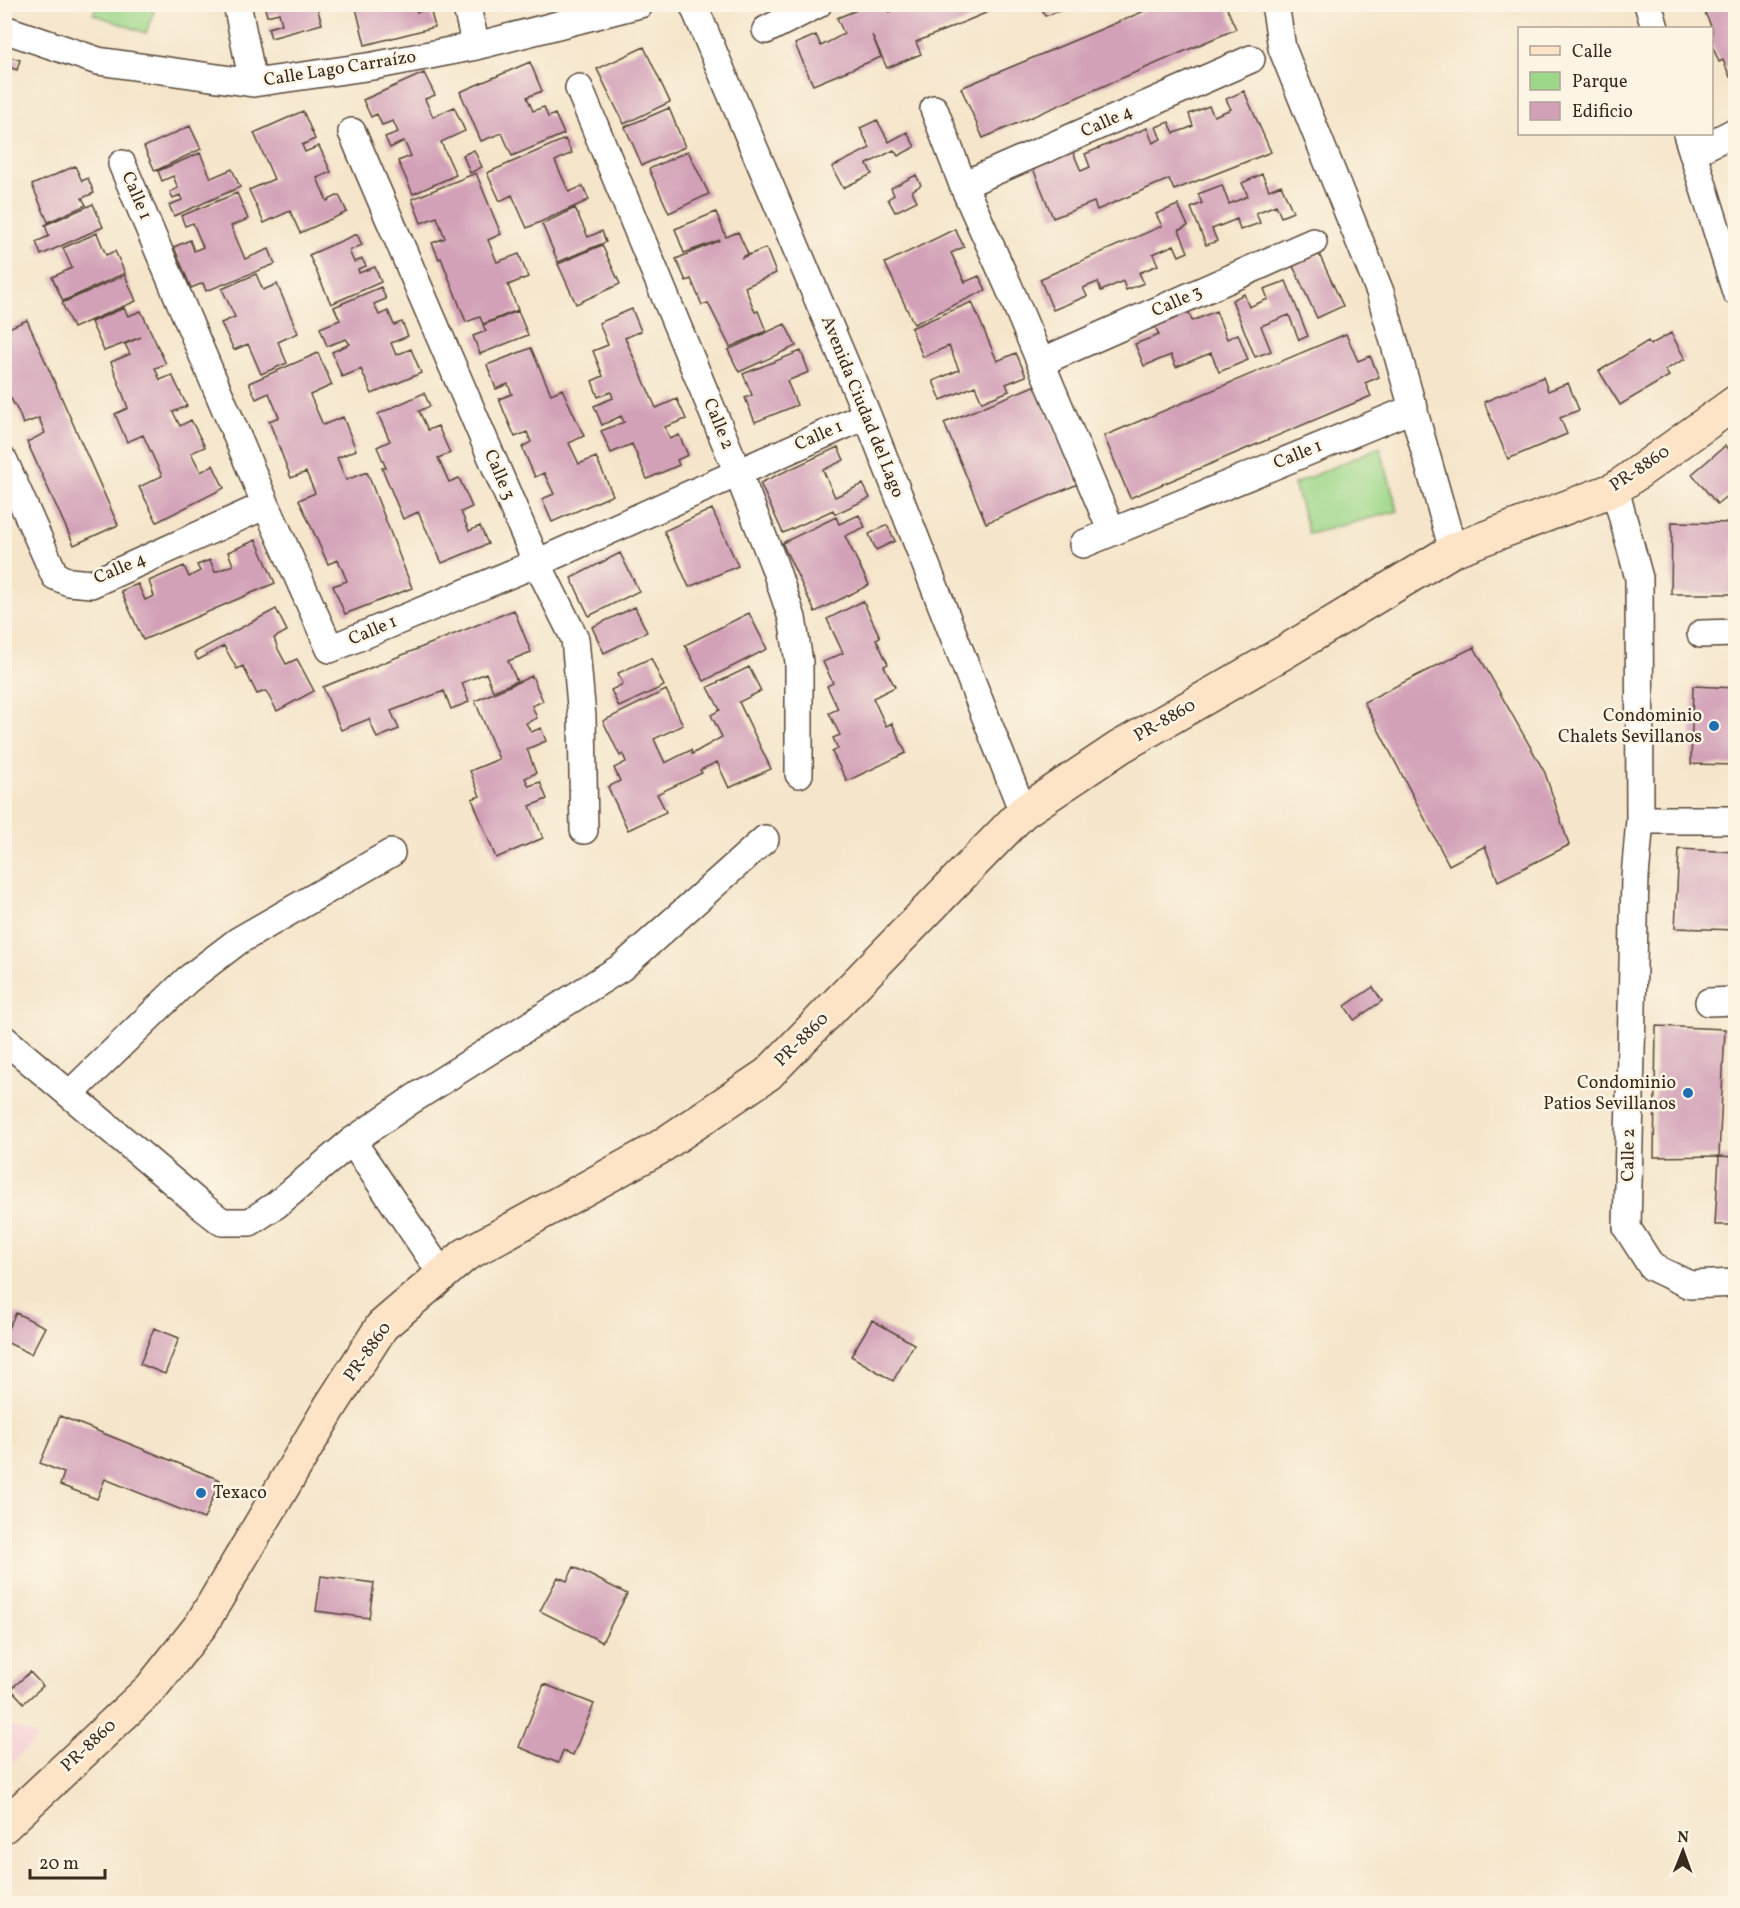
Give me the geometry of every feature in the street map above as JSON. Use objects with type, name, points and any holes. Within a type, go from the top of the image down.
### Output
[{"type":"street","points":[[237,4],[253,83]]},
{"type":"street","points":[[466,4],[476,46]]},
{"type":"street","name":"Calle Lago Carraízo","points":[[4,29],[98,61],[253,83],[373,66],[476,46],[639,4]]},
{"type":"street","name":"Avenida Ciudad del Lago","points":[[693,4],[867,415],[1023,812]]},
{"type":"street","points":[[766,30],[818,4]]},
{"type":"street","points":[[1275,4],[1282,48],[1380,292],[1453,550]]},
{"type":"street","points":[[1648,4],[1655,27]]},
{"type":"street","name":"Calle 4","points":[[963,185],[1251,58]]},
{"type":"street","name":"Calle 2","points":[[579,88],[738,473],[792,618],[799,663],[799,774]]},
{"type":"street","points":[[934,110],[963,185],[1041,362],[1112,532]]},
{"type":"street","points":[[1736,131],[1690,143],[1736,292]]},
{"type":"street","name":"Calle 3","points":[[352,132],[537,563],[575,639],[582,717],[584,830]]},
{"type":"street","name":"Calle 1","points":[[122,164],[266,505],[330,649],[537,563],[867,415]]},
{"type":"street","name":"Calle 3","points":[[1041,362],[1313,242]]},
{"type":"street","name":"PR-8860","points":[[4,1826],[151,1688],[201,1625],[330,1407],[382,1326],[465,1255],[657,1149],[768,1074],[1023,812],[1120,747],[1283,653],[1453,550],[1615,489],[1736,402]]},
{"type":"street","name":"Calle 1","points":[[1083,544],[1414,408]]},
{"type":"street","name":"Calle 4","points":[[4,461],[55,576],[69,582],[91,584],[266,505]]},
{"type":"street","name":"Calle 2","points":[[1615,489],[1640,578],[1640,820],[1635,877],[1627,1228],[1652,1267],[1690,1285],[1736,1282]]},
{"type":"street","points":[[1701,634],[1736,633]]},
{"type":"street","points":[[1640,820],[1736,820]]},
{"type":"street","points":[[4,1039],[222,1222],[250,1222],[276,1204],[352,1141],[413,1099],[622,968],[765,839]]},
{"type":"street","points":[[70,1094],[188,980],[238,941],[392,852]]},
{"type":"street","points":[[1709,1002],[1736,1001]]},
{"type":"street","points":[[352,1141],[442,1274]]},
{"type":"shaded area","points":[[5,1724],[38,1737],[5,1770]]},
{"type":"green space","points":[[97,4],[156,5],[146,33],[93,14]]},
{"type":"green space","points":[[1380,447],[1398,511],[1309,534],[1294,484]]},
{"type":"building","points":[[264,4],[316,4],[322,24],[271,38],[268,28],[282,24],[279,13],[267,16]]},
{"type":"building","points":[[355,4],[415,4],[417,12],[430,9],[435,27],[365,45]]},
{"type":"building","points":[[872,4],[886,4],[889,12],[911,4],[1005,5],[916,42],[921,54],[887,68],[872,35],[881,57],[813,85],[795,44],[816,35],[821,46],[844,34],[837,18]]},
{"type":"building","points":[[1040,4],[1076,4],[1076,5],[1045,16]]},
{"type":"building","points":[[1161,4],[1225,4],[1236,29],[983,138],[961,88]]},
{"type":"building","points":[[1701,4],[1736,4],[1736,75],[1730,77],[1723,60],[1719,62],[1713,47],[1712,27]]},
{"type":"building","points":[[644,47],[670,102],[624,124],[597,69]]},
{"type":"building","points":[[4,55],[20,60],[17,70],[9,67],[5,78]]},
{"type":"building","points":[[530,62],[542,91],[527,97],[533,111],[544,107],[548,117],[555,114],[564,134],[512,156],[502,133],[481,141],[460,92]]},
{"type":"building","points":[[424,73],[435,95],[425,99],[433,117],[454,107],[465,131],[441,142],[456,175],[413,194],[398,161],[411,156],[404,141],[390,148],[385,137],[398,132],[393,121],[382,125],[377,114],[371,117],[363,100]]},
{"type":"building","points":[[1244,91],[1271,152],[1174,190],[1169,179],[1097,210],[1094,202],[1053,218],[1032,166],[1072,150],[1081,171],[1090,167],[1085,154],[1147,128],[1153,143],[1161,139],[1156,127],[1169,122],[1174,133],[1186,129],[1193,126],[1189,114],[1209,106],[1214,116],[1231,109],[1226,99]]},
{"type":"building","points":[[669,108],[685,147],[642,165],[625,127]]},
{"type":"building","points":[[303,111],[315,139],[302,145],[305,152],[319,146],[331,172],[317,178],[327,201],[339,195],[347,212],[300,233],[290,211],[264,223],[249,190],[274,179],[254,133]]},
{"type":"building","points":[[877,120],[889,142],[907,132],[915,147],[898,156],[894,150],[867,164],[872,174],[843,188],[832,167],[870,148],[860,128]]},
{"type":"building","points":[[190,126],[201,149],[155,171],[144,147]]},
{"type":"building","points":[[565,139],[572,153],[555,161],[569,192],[583,186],[589,200],[527,228],[512,195],[500,201],[487,173]]},
{"type":"building","points":[[474,150],[482,167],[470,173],[463,155]]},
{"type":"building","points":[[688,151],[709,194],[669,213],[649,169]]},
{"type":"building","points":[[200,153],[211,178],[232,169],[240,187],[174,216],[169,205],[182,200],[180,195],[173,198],[170,192],[178,188],[173,176],[162,181],[158,171]]},
{"type":"building","points":[[75,166],[82,181],[88,178],[94,193],[82,198],[86,205],[48,222],[32,185]]},
{"type":"building","points":[[476,173],[501,234],[488,240],[497,262],[519,254],[528,277],[508,285],[518,310],[483,324],[480,317],[466,322],[441,258],[439,259],[432,243],[445,238],[437,217],[421,223],[412,199]]},
{"type":"building","points":[[1262,174],[1269,190],[1281,185],[1293,212],[1281,217],[1276,205],[1256,213],[1260,223],[1240,230],[1237,219],[1212,229],[1217,241],[1206,245],[1191,208],[1202,203],[1198,194],[1222,185],[1229,204],[1248,196],[1242,183]]},
{"type":"building","points":[[916,175],[921,185],[912,191],[917,201],[895,212],[888,199],[894,195],[891,188]]},
{"type":"building","points":[[237,193],[248,219],[231,226],[245,259],[269,249],[275,264],[206,291],[203,283],[191,288],[174,247],[190,240],[194,251],[203,247],[193,223],[185,226],[181,216]]},
{"type":"building","points":[[93,204],[103,227],[41,255],[36,242],[49,236],[45,225]]},
{"type":"building","points":[[1178,205],[1188,226],[1179,230],[1188,252],[1179,256],[1174,245],[1153,254],[1158,265],[1139,273],[1144,283],[1126,290],[1123,281],[1101,291],[1098,282],[1083,288],[1087,296],[1053,310],[1040,279],[1162,226],[1156,214]]},
{"type":"building","points":[[575,208],[588,237],[602,231],[606,242],[558,262],[542,224]]},
{"type":"building","points":[[716,212],[726,237],[738,232],[748,254],[741,258],[766,248],[776,273],[745,287],[766,331],[730,347],[708,303],[702,305],[691,279],[686,281],[676,259],[720,240],[684,253],[675,229]]},
{"type":"building","points":[[955,229],[964,247],[951,253],[965,282],[979,276],[986,290],[914,324],[885,263]]},
{"type":"building","points":[[97,233],[106,255],[115,251],[125,273],[63,301],[52,277],[72,268],[63,248]]},
{"type":"building","points":[[357,234],[362,245],[349,251],[354,262],[362,259],[366,266],[358,269],[359,273],[375,267],[381,282],[331,304],[309,255]]},
{"type":"building","points":[[602,245],[620,284],[576,304],[558,264]]},
{"type":"building","points":[[1319,254],[1343,306],[1317,318],[1293,266]]},
{"type":"building","points":[[256,274],[263,290],[277,284],[298,333],[278,342],[287,363],[261,374],[248,344],[234,350],[221,323],[235,317],[222,289]]},
{"type":"building","points":[[125,275],[136,301],[73,328],[62,303]]},
{"type":"building","points":[[1286,281],[1308,336],[1299,340],[1289,315],[1261,326],[1271,351],[1255,357],[1232,300],[1244,294],[1249,307],[1268,299],[1264,289]]},
{"type":"building","points":[[381,287],[386,299],[374,304],[379,315],[388,311],[394,325],[402,322],[408,336],[391,343],[396,355],[411,349],[421,373],[372,394],[361,369],[342,377],[332,352],[350,344],[346,339],[327,346],[320,328],[340,320],[334,307]]},
{"type":"building","points":[[972,302],[997,361],[1016,353],[1026,376],[1006,384],[1009,391],[982,402],[975,386],[941,400],[933,381],[959,370],[949,346],[923,357],[911,328]]},
{"type":"building","points":[[124,308],[128,316],[141,311],[166,364],[155,368],[160,380],[172,375],[187,406],[173,412],[180,426],[191,420],[205,447],[191,453],[201,472],[213,465],[224,488],[157,522],[139,487],[162,476],[143,435],[127,442],[115,414],[128,408],[111,362],[130,354],[125,344],[141,337],[104,351],[91,322]]},
{"type":"building","points":[[632,309],[641,331],[625,338],[656,408],[677,399],[686,419],[665,427],[670,439],[679,435],[688,455],[677,460],[679,465],[647,479],[632,444],[611,453],[601,431],[624,422],[621,416],[602,425],[594,406],[613,398],[611,392],[598,397],[592,381],[603,376],[593,351],[608,345],[599,323]]},
{"type":"building","points":[[1188,310],[1192,321],[1216,311],[1227,339],[1238,334],[1248,360],[1219,372],[1211,353],[1176,367],[1171,355],[1144,366],[1135,344],[1159,335],[1154,324]]},
{"type":"building","points":[[518,311],[528,335],[480,354],[473,336],[486,331],[483,325]]},
{"type":"building","points":[[27,320],[118,525],[74,545],[27,442],[45,433],[39,418],[23,424],[4,386],[4,330]]},
{"type":"building","points":[[785,324],[796,346],[739,372],[728,350]]},
{"type":"building","points":[[1671,333],[1685,359],[1665,370],[1669,376],[1620,405],[1599,371],[1648,341],[1650,345]]},
{"type":"building","points":[[1346,334],[1358,361],[1370,356],[1379,377],[1365,383],[1371,396],[1130,498],[1104,436]]},
{"type":"building","points":[[531,348],[551,394],[562,389],[584,436],[569,443],[579,464],[596,457],[613,495],[552,522],[542,499],[554,494],[544,473],[535,477],[522,447],[531,442],[527,432],[515,437],[505,414],[499,399],[512,394],[508,384],[496,389],[487,365]]},
{"type":"building","points":[[801,351],[809,372],[787,381],[797,405],[755,422],[745,398],[752,395],[743,374]]},
{"type":"building","points":[[318,353],[332,385],[310,395],[323,425],[343,417],[356,450],[337,458],[346,480],[367,472],[412,588],[345,614],[333,586],[347,581],[338,560],[328,564],[299,500],[315,493],[306,472],[291,478],[269,421],[279,417],[269,393],[256,399],[249,383]]},
{"type":"building","points":[[1543,377],[1548,391],[1568,383],[1579,410],[1560,418],[1567,434],[1508,459],[1484,402]]},
{"type":"building","points":[[1036,385],[1078,484],[986,523],[944,423]]},
{"type":"building","points":[[424,393],[430,406],[419,411],[428,430],[438,426],[450,453],[438,458],[449,482],[459,478],[472,507],[461,512],[469,531],[480,526],[488,544],[442,563],[418,512],[403,519],[382,468],[386,468],[377,447],[390,441],[378,414]]},
{"type":"building","points":[[1725,446],[1736,458],[1736,488],[1717,504],[1692,474]]},
{"type":"building","points":[[838,447],[844,460],[823,470],[835,497],[863,484],[870,498],[835,514],[833,510],[783,533],[760,483]]},
{"type":"building","points":[[712,509],[738,566],[689,587],[664,531]]},
{"type":"building","points":[[859,515],[865,527],[845,536],[869,585],[815,612],[782,543],[836,517],[839,524]]},
{"type":"building","points":[[1672,522],[1734,523],[1733,594],[1671,594]]},
{"type":"building","points":[[887,525],[895,541],[876,550],[869,534]]},
{"type":"building","points":[[256,540],[275,583],[143,640],[121,591],[138,584],[145,600],[154,596],[149,581],[184,566],[189,577],[200,571],[197,565],[210,560],[215,572],[233,565],[228,552]]},
{"type":"building","points":[[620,553],[639,591],[589,616],[571,578]]},
{"type":"building","points":[[863,601],[880,637],[876,639],[888,664],[884,666],[895,687],[873,698],[886,726],[892,723],[906,753],[847,781],[832,752],[838,749],[833,738],[840,735],[829,713],[838,709],[827,686],[833,683],[823,662],[843,653],[827,619]]},
{"type":"building","points":[[635,607],[647,632],[604,653],[592,627]]},
{"type":"building","points":[[276,609],[287,631],[274,638],[278,649],[286,664],[297,659],[314,691],[277,711],[266,691],[257,694],[243,666],[237,669],[224,646],[198,660],[194,653]]},
{"type":"building","points":[[514,610],[531,652],[508,661],[517,681],[493,691],[486,673],[462,683],[469,702],[451,709],[444,691],[391,711],[399,729],[377,738],[369,719],[341,730],[323,687]]},
{"type":"building","points":[[749,613],[767,649],[704,681],[685,645]]},
{"type":"building","points":[[1474,647],[1545,773],[1569,845],[1498,881],[1485,846],[1449,865],[1364,702]]},
{"type":"building","points":[[651,658],[664,686],[619,707],[611,690],[623,684],[618,673]]},
{"type":"building","points":[[749,667],[761,691],[739,702],[771,769],[729,788],[717,762],[700,770],[702,773],[657,794],[666,812],[628,830],[608,787],[620,781],[614,768],[626,762],[623,754],[620,756],[603,721],[666,690],[683,725],[654,739],[665,763],[691,750],[692,754],[722,737],[711,715],[720,710],[708,687]]},
{"type":"building","points":[[532,676],[543,701],[532,706],[537,718],[526,723],[531,732],[541,728],[546,741],[527,749],[536,773],[525,778],[529,786],[540,782],[547,799],[530,806],[543,838],[496,858],[472,799],[480,796],[470,771],[499,759],[475,701]]},
{"type":"building","name":"Condominio Chalets Sevillanos","points":[[1693,686],[1736,688],[1736,765],[1691,764]]},
{"type":"building","points":[[1679,849],[1736,852],[1736,930],[1675,928]]},
{"type":"building","points":[[1373,987],[1382,1001],[1354,1020],[1345,1006]]},
{"type":"building","name":"Condominio Patios Sevillanos","points":[[1656,1026],[1725,1029],[1719,1156],[1654,1157]]},
{"type":"building","points":[[1719,1156],[1736,1157],[1736,1225],[1715,1225]]},
{"type":"building","points":[[16,1313],[45,1327],[31,1354],[4,1341],[4,1336]]},
{"type":"building","points":[[872,1320],[914,1344],[893,1381],[851,1356]]},
{"type":"building","points":[[154,1328],[179,1338],[165,1374],[140,1364]]},
{"type":"building","points":[[60,1416],[220,1480],[204,1519],[105,1479],[97,1499],[60,1485],[64,1473],[40,1463]]},
{"type":"building","points":[[574,1567],[627,1594],[602,1642],[540,1611],[558,1577],[567,1581]]},
{"type":"building","points":[[321,1576],[374,1583],[369,1618],[316,1611]]},
{"type":"building","points":[[30,1672],[43,1686],[24,1703],[11,1689]]},
{"type":"building","points":[[544,1684],[594,1704],[573,1755],[563,1751],[558,1763],[519,1747]]},
{"type":"place","name":"Condominio Chalets Sevillanos","points":[[1714,726]]},
{"type":"place","name":"Condominio Patios Sevillanos","points":[[1688,1093]]},
{"type":"place","name":"Texaco","points":[[201,1493]]}]
